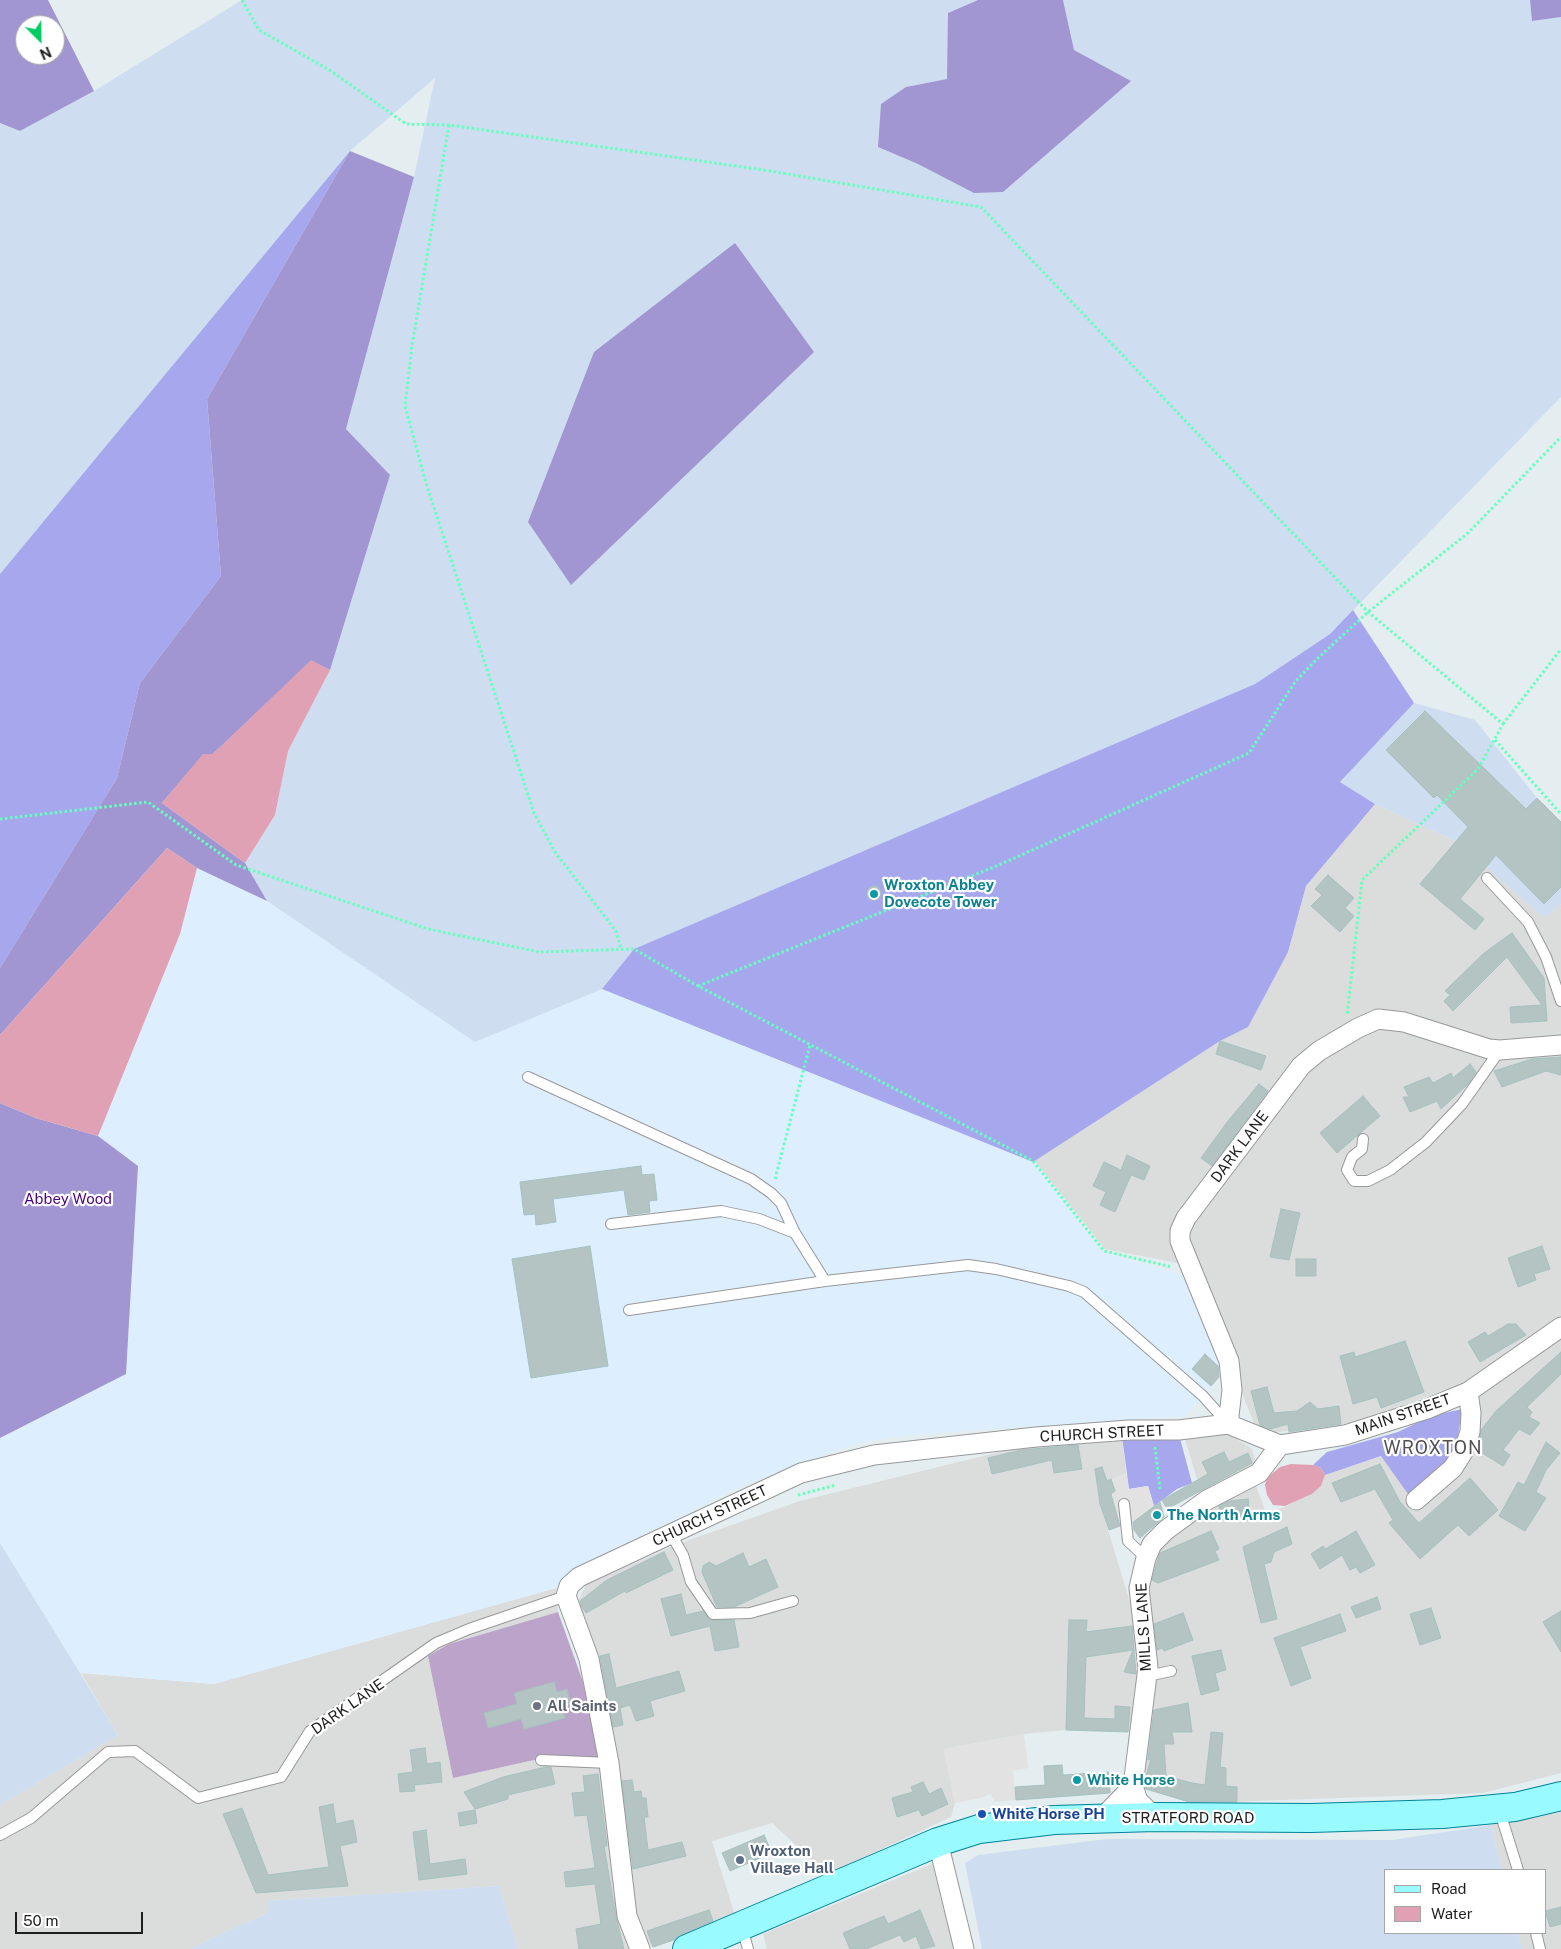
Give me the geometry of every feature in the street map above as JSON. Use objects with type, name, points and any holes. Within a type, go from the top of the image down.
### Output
[{"type":"main road","name":"STRATFORD ROAD","points":[[687,1949],[745,1937],[938,1842],[979,1829],[1054,1820],[1102,1818],[1311,1818],[1442,1814],[1499,1808],[1561,1796]]},
{"type":"street","name":"DARK LANE","points":[[1228,1424],[1232,1374],[1180,1241],[1180,1231],[1186,1218],[1301,1066],[1319,1051],[1344,1036],[1378,1019],[1404,1022],[1495,1050]]},
{"type":"street","points":[[1495,1050],[1561,1045]]},
{"type":"street","name":"MAIN STREET","points":[[1280,1445],[1345,1435],[1427,1409],[1468,1392],[1561,1327]]},
{"type":"street","points":[[1416,1500],[1453,1468],[1463,1452],[1470,1432],[1471,1413],[1468,1392]]},
{"type":"street","points":[[1228,1424],[1280,1445]]},
{"type":"street","name":"CHURCH STREET","points":[[566,1596],[569,1586],[579,1576],[801,1474],[874,1455],[1008,1440],[1153,1430],[1179,1430],[1228,1424]]},
{"type":"street","name":"MILLS LANE","points":[[1133,1786],[1148,1667],[1139,1588],[1146,1558],[1152,1544],[1166,1530],[1207,1500],[1259,1473],[1280,1445]]},
{"type":"street","points":[[566,1596],[589,1659],[609,1763],[627,1916],[640,1949]]},
{"type":"street","points":[[1102,1818],[1133,1786],[1138,1802],[1155,1817]]},
{"type":"street","points":[[938,1842],[964,1949]]},
{"type":"lane","points":[[1487,878],[1528,922],[1546,957],[1561,1001]]},
{"type":"lane","points":[[1364,1139],[1362,1149],[1352,1157],[1347,1170],[1354,1181],[1368,1181],[1390,1170],[1426,1142],[1462,1104],[1495,1050]]},
{"type":"lane","points":[[528,1078],[751,1179],[771,1192],[781,1202],[795,1233],[825,1281]]},
{"type":"lane","points":[[611,1224],[721,1211],[759,1219],[795,1233]]},
{"type":"lane","points":[[629,1310],[825,1281],[968,1265],[1069,1286],[1084,1292],[1105,1308],[1203,1396],[1228,1424]]},
{"type":"lane","points":[[1124,1504],[1128,1541],[1146,1558]]},
{"type":"lane","points":[[672,1534],[684,1555],[691,1582],[713,1614],[750,1613],[793,1601]]},
{"type":"lane","name":"DARK LANE","points":[[0,1835],[31,1818],[108,1752],[135,1751],[198,1798],[281,1777],[310,1731],[436,1643],[469,1629],[566,1596]]},
{"type":"lane","points":[[1147,1676],[1171,1671]]},
{"type":"lane","points":[[541,1760],[609,1763]]},
{"type":"lane","points":[[1499,1808],[1518,1869]]},
{"type":"lane","points":[[1536,1934],[1540,1949]]},
{"type":"path","points":[[242,0],[259,30],[331,71],[406,124],[449,125],[764,170],[981,207],[1368,612],[1503,724]]},
{"type":"path","points":[[449,125],[413,337],[405,406],[438,521],[534,813],[555,852],[616,931],[621,950]]},
{"type":"path","points":[[698,986],[999,864],[1249,753],[1294,682],[1368,612],[1467,534],[1561,437]]},
{"type":"path","points":[[1344,1036],[1362,880],[1478,769],[1503,724],[1561,649]]},
{"type":"path","points":[[1495,740],[1561,814]]},
{"type":"path","points":[[0,819],[148,802],[236,865],[428,929],[539,952],[634,949],[698,986],[1033,1161],[1104,1251],[1193,1272]]},
{"type":"path","points":[[771,1192],[810,1044]]},
{"type":"path","points":[[1153,1430],[1160,1489]]},
{"type":"path","points":[[794,1496],[840,1483]]},
{"type":"shaded area","points":[[242,0],[978,0],[948,13],[948,79],[910,86],[878,147],[918,164],[1131,81],[1074,50],[1063,0],[1530,0],[1532,21],[1561,17],[1561,397],[1330,634],[1255,684],[634,949],[602,989],[475,1042],[267,901],[245,863],[275,815],[288,751],[330,670],[390,475],[346,429],[414,177],[435,78],[350,151],[0,574],[0,123],[20,131],[94,91]]},
{"type":"shaded area","points":[[350,151],[207,399],[221,576],[140,683],[117,778],[0,968],[0,574]]},
{"type":"shaded area","points":[[1353,610],[1414,703],[1340,782],[1375,804],[1306,886],[1288,952],[1248,1027],[1220,1041],[1033,1162],[602,989],[634,949],[1255,684],[1330,634]]},
{"type":"shaded area","points":[[1414,703],[1475,720],[1537,798],[1561,822],[1561,904],[1544,917],[1455,841],[1375,804],[1340,782]]},
{"type":"shaded area","points":[[1375,804],[1455,841],[1544,917],[1561,904],[1561,1773],[1483,1793],[1196,1803],[1143,1788],[1146,1730],[1142,1579],[1152,1555],[1209,1506],[1256,1486],[1267,1515],[1312,1494],[1321,1486],[1325,1475],[1382,1456],[1408,1494],[1419,1503],[1468,1458],[1472,1380],[1386,1412],[1341,1425],[1270,1433],[1255,1426],[1242,1393],[1230,1348],[1198,1267],[1105,1249],[1034,1160],[1233,1033],[1288,952],[1306,886]]},
{"type":"shaded area","points":[[197,868],[267,901],[475,1042],[602,989],[1033,1162],[1103,1252],[1190,1277],[1224,1371],[1186,1416],[921,1434],[860,1442],[731,1490],[568,1579],[556,1588],[214,1684],[81,1673],[0,1543],[0,1438],[126,1374],[138,1166],[98,1136],[180,934]]},
{"type":"shaded area","points":[[1462,1409],[1456,1450],[1437,1470],[1408,1494],[1381,1456],[1325,1475],[1321,1468],[1313,1465],[1327,1452],[1398,1432],[1431,1416]]},
{"type":"shaded area","points":[[1229,1434],[1252,1449],[1258,1469],[1202,1495],[1184,1436]]},
{"type":"shaded area","points":[[1179,1435],[1192,1483],[1177,1489],[1154,1506],[1148,1486],[1129,1489],[1122,1436]]},
{"type":"shaded area","points":[[1122,1436],[1126,1473],[1097,1485],[1100,1504],[1137,1625],[1142,1665],[1129,1732],[1066,1730],[1024,1734],[944,1749],[955,1803],[951,1817],[827,1874],[772,1823],[712,1841],[736,1919],[653,1947],[641,1936],[576,1605],[586,1585],[675,1545],[800,1501],[1028,1445]]},
{"type":"shaded area","points":[[1126,1473],[1129,1489],[1148,1486],[1154,1506],[1129,1524],[1121,1526],[1113,1500],[1112,1493],[1115,1491],[1111,1479]]},
{"type":"shaded area","points":[[0,1543],[118,1735],[0,1805]]},
{"type":"shaded area","points":[[556,1588],[558,1612],[449,1644],[428,1656],[453,1778],[543,1758],[601,1760],[628,1949],[518,1949],[499,1886],[268,1901],[267,1913],[190,1949],[0,1949],[0,1805],[118,1735],[81,1673],[214,1684]]},
{"type":"shaded area","points":[[558,1612],[582,1679],[601,1760],[543,1758],[453,1778],[428,1656],[449,1644]]},
{"type":"shaded area","points":[[1024,1734],[1028,1768],[1013,1771],[1016,1800],[995,1802],[990,1794],[981,1798],[955,1803],[943,1749]]},
{"type":"shaded area","points":[[1561,1812],[1561,1949],[1522,1949],[1518,1934],[1546,1934],[1546,1869],[1502,1869],[1491,1825]]},
{"type":"shaded area","points":[[1491,1825],[1502,1869],[1384,1869],[1384,1934],[1518,1934],[1522,1949],[982,1949],[965,1863],[978,1855],[1107,1839],[1392,1840]]},
{"type":"shaded area","points":[[932,1864],[954,1949],[767,1949],[763,1934]]},
{"type":"shaded area","points":[[499,1886],[518,1949],[190,1949],[267,1913],[267,1901]]},
{"type":"green space","points":[[0,0],[48,0],[56,15],[15,15],[15,65],[65,65],[65,34],[94,91],[20,131],[0,123]]},
{"type":"green space","points":[[978,0],[1063,0],[1074,50],[1131,81],[1003,192],[974,193],[918,164],[878,147],[881,104],[906,87],[947,79],[948,13]]},
{"type":"green space","points":[[1530,0],[1561,0],[1561,17],[1532,21]]},
{"type":"green space","points":[[350,151],[414,177],[346,429],[390,475],[330,670],[311,661],[213,754],[203,755],[162,803],[245,863],[267,901],[197,868],[167,848],[0,1035],[0,968],[117,778],[140,683],[221,576],[207,399]]},
{"type":"green space","points":[[735,243],[814,352],[571,585],[528,522],[594,352]]},
{"type":"green space","name":"Abbey Wood","points":[[0,1103],[36,1118],[98,1136],[138,1166],[126,1374],[0,1438]]},
{"type":"water","points":[[311,660],[330,670],[288,751],[275,815],[245,863],[162,803],[203,754],[213,754]]},
{"type":"water","points":[[167,848],[197,868],[180,934],[98,1136],[36,1118],[0,1103],[0,1035]]},
{"type":"water","points":[[1291,1464],[1313,1465],[1321,1468],[1325,1475],[1321,1486],[1312,1494],[1285,1506],[1273,1505],[1267,1495],[1265,1485],[1267,1478],[1280,1467]]},
{"type":"building","points":[[1425,711],[1526,809],[1537,798],[1561,822],[1561,887],[1544,904],[1496,855],[1460,899],[1484,919],[1475,930],[1420,884],[1468,827],[1437,795],[1434,798],[1386,750]]},
{"type":"building","points":[[1328,875],[1354,898],[1345,908],[1354,916],[1340,932],[1311,906],[1322,895],[1315,889]]},
{"type":"building","name":"Wroxton Abbey Dovecote Tower","points":[[871,886],[877,886],[881,893],[877,900],[871,900],[867,896],[867,890]]},
{"type":"building","points":[[1512,933],[1544,978],[1547,1021],[1511,1023],[1510,1007],[1542,1005],[1507,957],[1453,1011],[1444,1001],[1450,995],[1445,991],[1484,953]]},
{"type":"building","points":[[1220,1041],[1266,1056],[1261,1070],[1216,1054]]},
{"type":"building","points":[[1561,1057],[1561,1075],[1546,1071],[1502,1087],[1494,1071],[1532,1059]]},
{"type":"building","points":[[1470,1064],[1476,1072],[1468,1084],[1441,1109],[1437,1101],[1410,1112],[1403,1097],[1409,1097],[1404,1087],[1429,1077],[1433,1083],[1451,1073],[1453,1078]]},
{"type":"building","points":[[1259,1084],[1268,1091],[1212,1166],[1201,1158],[1228,1121]]},
{"type":"building","points":[[1363,1096],[1380,1116],[1337,1153],[1320,1133]]},
{"type":"building","points":[[1127,1155],[1150,1166],[1144,1180],[1131,1175],[1115,1212],[1100,1205],[1106,1192],[1093,1186],[1104,1162],[1121,1170]]},
{"type":"building","points":[[641,1166],[642,1175],[654,1174],[657,1200],[649,1201],[650,1212],[628,1215],[624,1190],[553,1199],[556,1222],[536,1225],[535,1214],[524,1215],[520,1182]]},
{"type":"building","points":[[1281,1209],[1300,1213],[1289,1260],[1270,1257]]},
{"type":"building","points":[[590,1246],[608,1366],[531,1378],[512,1259]]},
{"type":"building","points":[[1542,1246],[1550,1269],[1534,1274],[1536,1280],[1518,1287],[1508,1258]]},
{"type":"building","points":[[1296,1259],[1316,1259],[1316,1276],[1296,1276]]},
{"type":"building","points":[[1508,1324],[1516,1324],[1526,1335],[1480,1362],[1468,1342],[1485,1332],[1488,1336]]},
{"type":"building","points":[[1405,1341],[1424,1392],[1381,1408],[1377,1397],[1353,1404],[1340,1356],[1354,1352],[1355,1357]]},
{"type":"building","points":[[1561,1352],[1561,1374],[1527,1407],[1532,1412],[1529,1417],[1540,1423],[1530,1435],[1519,1429],[1503,1450],[1510,1455],[1503,1466],[1476,1449],[1481,1430],[1496,1411]]},
{"type":"building","points":[[1205,1354],[1218,1366],[1219,1377],[1211,1386],[1192,1369]]},
{"type":"building","points":[[1267,1387],[1274,1413],[1297,1411],[1310,1402],[1318,1409],[1339,1406],[1341,1424],[1289,1432],[1288,1424],[1270,1429],[1260,1425],[1251,1391]]},
{"type":"building","points":[[1546,1442],[1560,1453],[1546,1470],[1536,1492],[1546,1498],[1525,1531],[1499,1516],[1518,1482],[1524,1485]]},
{"type":"building","points":[[1078,1445],[1082,1469],[1054,1473],[1052,1460],[992,1474],[988,1458],[1021,1450]]},
{"type":"building","points":[[1224,1452],[1229,1462],[1248,1453],[1252,1463],[1167,1509],[1162,1500],[1208,1474],[1202,1462]]},
{"type":"building","points":[[1380,1464],[1400,1502],[1419,1523],[1470,1478],[1498,1510],[1469,1536],[1458,1525],[1420,1559],[1389,1523],[1393,1520],[1375,1489],[1341,1502],[1332,1483]]},
{"type":"building","points":[[1102,1467],[1107,1481],[1111,1479],[1115,1491],[1111,1494],[1120,1526],[1109,1530],[1100,1504],[1095,1469]]},
{"type":"building","points":[[1248,1499],[1250,1515],[1221,1520],[1219,1506],[1229,1501]]},
{"type":"building","points":[[1160,1502],[1164,1517],[1140,1538],[1134,1530],[1133,1522]]},
{"type":"building","points":[[1287,1527],[1292,1544],[1274,1552],[1271,1562],[1264,1564],[1277,1619],[1261,1623],[1243,1547]]},
{"type":"building","points":[[1211,1531],[1219,1549],[1215,1551],[1219,1560],[1158,1583],[1152,1580],[1160,1553]]},
{"type":"building","points":[[1356,1531],[1375,1565],[1360,1573],[1356,1567],[1350,1570],[1342,1555],[1320,1569],[1311,1554],[1323,1546],[1325,1549]]},
{"type":"building","points":[[664,1552],[673,1570],[626,1593],[625,1591],[586,1613],[580,1601],[607,1580]]},
{"type":"building","points":[[743,1553],[749,1567],[766,1559],[778,1587],[734,1607],[717,1607],[702,1572],[703,1566],[709,1562],[716,1566]]},
{"type":"building","points":[[681,1594],[686,1615],[703,1611],[710,1620],[734,1620],[739,1647],[715,1651],[710,1626],[671,1636],[661,1599]]},
{"type":"building","points":[[1377,1597],[1381,1609],[1356,1618],[1351,1607]]},
{"type":"building","points":[[1431,1608],[1441,1638],[1420,1645],[1410,1614]]},
{"type":"building","points":[[1561,1611],[1561,1652],[1543,1622]]},
{"type":"building","points":[[1183,1613],[1193,1640],[1164,1651],[1162,1648],[1157,1650],[1154,1624]]},
{"type":"building","points":[[1340,1614],[1346,1631],[1300,1647],[1311,1678],[1291,1686],[1274,1638]]},
{"type":"building","points":[[1069,1620],[1087,1620],[1086,1632],[1132,1626],[1136,1674],[1124,1672],[1133,1650],[1086,1657],[1084,1718],[1115,1719],[1115,1706],[1130,1707],[1128,1732],[1066,1730]]},
{"type":"building","points":[[1221,1650],[1226,1670],[1215,1673],[1219,1690],[1201,1695],[1192,1656]]},
{"type":"building","points":[[609,1654],[616,1688],[679,1671],[685,1691],[650,1701],[654,1716],[636,1721],[630,1705],[620,1708],[623,1725],[613,1727],[600,1656]]},
{"type":"building","name":"All Saints","points":[[554,1682],[557,1692],[567,1689],[571,1705],[562,1707],[565,1718],[524,1729],[521,1719],[488,1728],[484,1713],[517,1704],[514,1693]]},
{"type":"building","points":[[1188,1703],[1192,1732],[1172,1732],[1174,1744],[1164,1744],[1166,1776],[1205,1785],[1211,1732],[1223,1733],[1220,1767],[1226,1768],[1226,1786],[1237,1787],[1237,1802],[1189,1802],[1146,1789],[1145,1779],[1151,1759],[1148,1760],[1154,1710]]},
{"type":"building","points":[[425,1748],[427,1764],[440,1762],[442,1782],[414,1785],[415,1791],[400,1792],[398,1774],[413,1772],[410,1750]]},
{"type":"building","name":"White Horse","points":[[1062,1765],[1063,1775],[1109,1772],[1110,1793],[1016,1800],[1015,1787],[1045,1785],[1044,1766]]},
{"type":"building","points":[[551,1767],[555,1784],[508,1795],[508,1799],[475,1809],[464,1792],[503,1777]]},
{"type":"building","points":[[598,1774],[607,1846],[604,1846],[616,1917],[624,1949],[579,1949],[576,1929],[601,1924],[595,1884],[566,1887],[564,1872],[595,1868],[587,1815],[575,1816],[572,1793],[585,1792],[583,1776]]},
{"type":"building","points":[[632,1780],[634,1792],[641,1791],[642,1798],[646,1798],[648,1817],[644,1817],[648,1850],[682,1842],[686,1856],[633,1869],[622,1781]]},
{"type":"building","points":[[923,1782],[929,1794],[941,1788],[948,1804],[922,1816],[919,1810],[897,1817],[892,1798],[913,1792],[911,1787]]},
{"type":"building","points":[[333,1804],[336,1824],[353,1820],[357,1842],[340,1846],[348,1886],[256,1893],[223,1814],[242,1808],[268,1875],[329,1867],[319,1807]]},
{"type":"building","points":[[475,1810],[477,1823],[460,1826],[458,1813]]},
{"type":"building","points":[[426,1830],[430,1864],[465,1859],[467,1874],[419,1880],[413,1832]]},
{"type":"building","name":"Wroxton Village Hall","points":[[764,1835],[772,1853],[730,1871],[722,1853]]},
{"type":"building","points":[[1561,1907],[1561,1924],[1550,1927],[1546,1911]]},
{"type":"building","points":[[709,1910],[713,1921],[674,1940],[653,1947],[647,1931]]},
{"type":"building","points":[[920,1910],[935,1946],[921,1949],[916,1936],[904,1942],[900,1935],[866,1949],[850,1949],[843,1933],[884,1916],[888,1924]]},
{"type":"place","name":"Wroxton Abbey Dovecote Tower","points":[[874,894]]},
{"type":"place","name":"The North Arms","points":[[1157,1515]]},
{"type":"place","name":"All Saints","points":[[537,1706]]},
{"type":"place","name":"White Horse","points":[[1077,1780]]},
{"type":"place","name":"White Horse PH","points":[[982,1814]]},
{"type":"place","name":"Wroxton Village Hall","points":[[740,1860]]},
{"type":"district","name":"WROXTON","points":[[1433,1448]]}]
